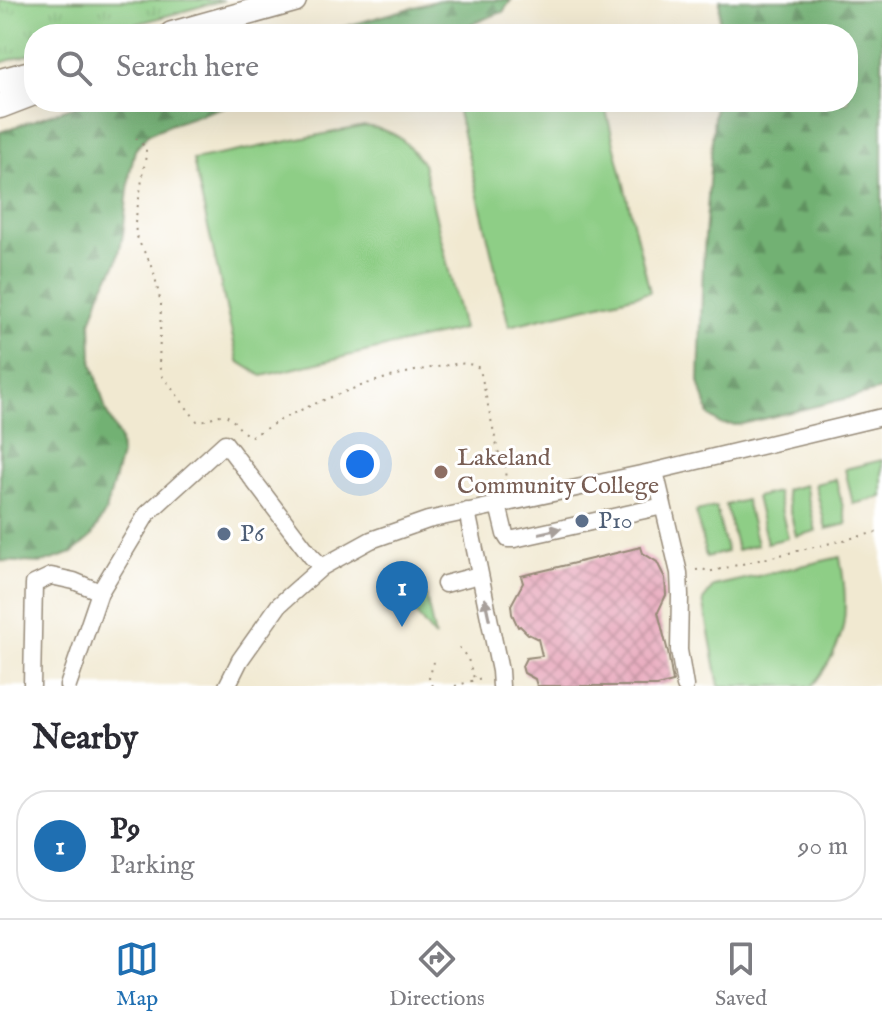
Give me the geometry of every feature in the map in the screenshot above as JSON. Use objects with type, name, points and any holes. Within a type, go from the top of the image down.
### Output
[{"type":"highway","points":[[209,24],[294,0]]},
{"type":"highway","points":[[211,24],[216,22]]},
{"type":"highway","points":[[0,81],[24,75]]},
{"type":"highway","points":[[0,106],[24,97]]},
{"type":"lane","points":[[227,686],[240,660],[279,605],[322,567],[371,540],[398,529],[502,499],[655,471],[882,417]]},
{"type":"lane","points":[[68,686],[100,592],[147,514],[225,443],[322,567]]},
{"type":"lane","points":[[655,471],[658,508],[679,573],[679,650],[685,686]]},
{"type":"lane","points":[[502,499],[508,539],[658,508]]},
{"type":"lane","points":[[467,511],[497,680]]},
{"type":"lane","points":[[445,584],[479,575]]},
{"type":"lane","points":[[32,686],[34,584],[51,576],[100,592]]},
{"type":"path","points":[[136,138],[146,148],[146,155],[136,234],[153,268],[161,304],[159,366],[163,377],[192,417],[201,422],[226,415],[243,433],[251,436],[334,395],[378,379],[471,364],[479,368],[498,451],[505,464],[502,499]]},
{"type":"path","points":[[857,537],[859,531]]},
{"type":"path","points":[[679,573],[703,569],[708,572],[882,531]]},
{"type":"path","points":[[459,647],[468,659],[474,679]]},
{"type":"path","points":[[433,686],[429,678],[434,662]]},
{"type":"path","points":[[455,686],[474,679],[497,680]]},
{"type":"green space","points":[[0,0],[224,0],[136,24],[24,24],[24,56],[0,63]]},
{"type":"green space","points":[[439,0],[511,0],[503,12],[471,24],[354,24]]},
{"type":"green space","points":[[720,0],[882,0],[882,390],[738,425],[720,424],[709,415],[699,382],[703,264],[714,112],[858,112],[858,24],[719,24]]},
{"type":"green space","points":[[57,112],[208,112],[148,134],[135,150],[117,262],[102,289],[91,322],[92,361],[106,411],[120,439],[121,455],[106,511],[91,537],[72,553],[42,563],[0,561],[0,132]]},
{"type":"green space","points":[[458,112],[606,112],[650,292],[509,326]]},
{"type":"green space","points":[[365,126],[398,137],[423,164],[463,329],[262,376],[238,361],[193,160]]},
{"type":"green space","points":[[882,460],[882,497],[853,504],[845,469]]},
{"type":"green space","points":[[836,479],[847,524],[826,529],[815,484]]},
{"type":"green space","points":[[805,485],[816,531],[796,536],[785,490]]},
{"type":"green space","points":[[777,492],[788,538],[767,543],[756,497]]},
{"type":"green space","points":[[746,500],[757,545],[737,550],[726,505]]},
{"type":"green space","points":[[716,507],[727,552],[706,557],[696,511]]},
{"type":"green space","points":[[840,557],[845,594],[843,625],[833,655],[812,686],[719,686],[703,600],[714,586]]},
{"type":"green space","points":[[426,595],[435,638],[408,604]]},
{"type":"building","points":[[641,547],[643,553],[657,562],[665,578],[666,595],[658,612],[673,682],[657,686],[537,686],[535,679],[524,673],[522,666],[526,658],[542,656],[538,639],[518,627],[512,614],[511,605],[523,583],[521,576]]},
{"type":"place","name":"Lakeland Community College","points":[[441,472]]},
{"type":"place","name":"P10","points":[[582,521]]},
{"type":"place","name":"P6","points":[[224,534]]},
{"type":"place","name":"P9","points":[[402,627]]}]
